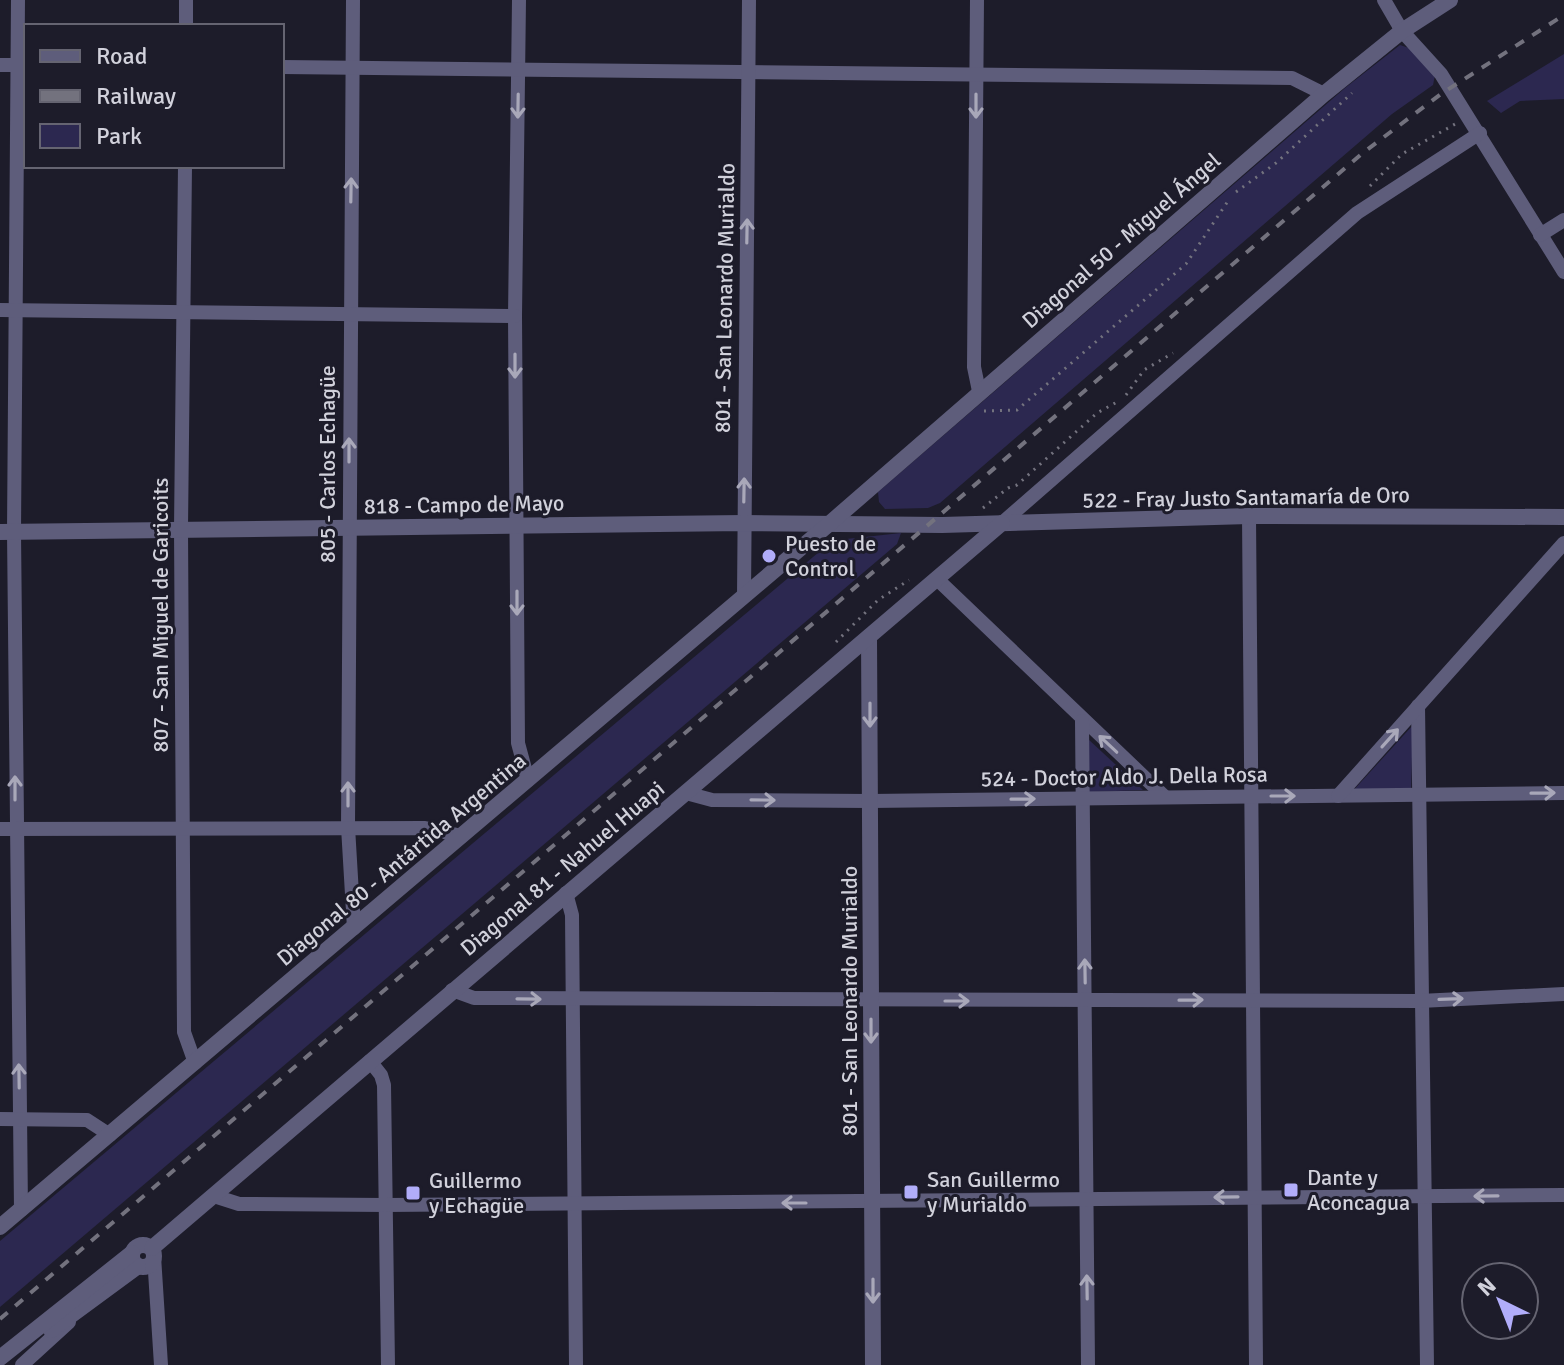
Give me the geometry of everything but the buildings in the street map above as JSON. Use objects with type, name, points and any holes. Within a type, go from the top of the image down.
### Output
[{"type":"street","points":[[18,0],[21,65],[8,310],[7,532],[16,829],[21,1210]]},
{"type":"street","points":[[186,0],[186,24]]},
{"type":"street","name":"805 - Carlos Echagüe","points":[[353,0],[348,827],[354,928]]},
{"type":"street","points":[[519,0],[515,316],[518,743],[528,780]]},
{"type":"street","name":"801 - San Leonardo Murialdo","points":[[744,596],[749,0]]},
{"type":"street","points":[[977,0],[974,367],[986,395]]},
{"type":"street","points":[[1384,0],[1402,31],[1433,63],[1480,133],[1564,272]]},
{"type":"street","name":"Diagonal 50 - Miguel Ángel","points":[[829,524],[986,395],[1324,94],[1402,31],[1450,0]]},
{"type":"street","points":[[0,65],[21,65]]},
{"type":"street","points":[[284,67],[748,75],[1292,78],[1324,94]]},
{"type":"street","points":[[1002,523],[1357,213],[1480,133]]},
{"type":"street","name":"807 - San Miguel de Garicoits","points":[[185,168],[181,528],[184,1032],[195,1063]]},
{"type":"street","points":[[1540,235],[1564,220]]},
{"type":"street","points":[[8,310],[349,311],[515,316]]},
{"type":"street","points":[[1249,516],[1256,1365]]},
{"type":"street","name":"522 - Fray Justo Santamaría de Oro","points":[[929,525],[1249,516],[1564,517]]},
{"type":"street","name":"818 - Campo de Mayo","points":[[7,532],[744,523],[929,525]]},
{"type":"street","name":"Diagonal 81 - Nahuel Huapi","points":[[22,1365],[56,1337],[76,1313],[1002,523]]},
{"type":"street","name":"Diagonal 80 - Antártida Argentina","points":[[0,1227],[829,524]]},
{"type":"street","points":[[1338,796],[1564,543]]},
{"type":"street","points":[[938,580],[1082,721],[1165,797]]},
{"type":"street","name":"801 - San Leonardo Murialdo","points":[[869,637],[873,1365]]},
{"type":"street","points":[[1418,706],[1427,1365]]},
{"type":"street","points":[[1082,721],[1088,1365]]},
{"type":"street","name":"524 - Doctor Aldo J. Della Rosa","points":[[686,793],[712,800],[870,801],[1564,793]]},
{"type":"street","points":[[0,829],[182,826],[425,828],[462,836]]},
{"type":"street","points":[[566,893],[572,915],[576,1365]]},
{"type":"street","points":[[452,990],[474,998],[871,1001],[1420,1001],[1564,994]]},
{"type":"street","points":[[370,1061],[381,1075],[384,1085],[388,1365]]},
{"type":"street","points":[[0,1119],[87,1120],[110,1135]]},
{"type":"street","points":[[214,1196],[239,1204],[386,1205],[1564,1195]]},
{"type":"street","points":[[0,1358],[143,1258],[158,1286],[161,1365]]},
{"type":"street","points":[[6,1365],[76,1313]]},
{"type":"path","points":[[1211,211],[1276,163],[1359,86]]},
{"type":"path","points":[[1366,190],[1402,154],[1463,120]]},
{"type":"path","points":[[986,395],[980,409],[986,412],[1017,410],[1186,264],[1230,197]]},
{"type":"path","points":[[963,524],[1008,488],[1017,485],[1097,413],[1124,398],[1144,370],[1175,352]]},
{"type":"path","points":[[832,647],[878,600],[918,574]]},
{"type":"path","points":[[517,915],[548,889]]},
{"type":"green space","points":[[1400,45],[1409,48],[1435,75],[1433,85],[1392,114],[940,503],[928,508],[885,509],[879,502],[878,492],[1345,88]]},
{"type":"green space","points":[[1564,54],[1564,99],[1520,101],[1501,113],[1487,101]]},
{"type":"green space","points":[[901,533],[897,544],[0,1307],[0,1241],[819,552],[846,539]]},
{"type":"green space","points":[[1413,725],[1411,791],[1350,794]]},
{"type":"green space","points":[[1088,739],[1143,790],[1089,792]]},
{"type":"railway","points":[[0,1319],[1364,152],[1441,94],[1564,15]]},
{"type":"place","name":"Puesto de Control","points":[[769,556]]},
{"type":"place","name":"Dante y Aconcagua","points":[[1291,1190]]},
{"type":"place","name":"San Guillermo y Murialdo","points":[[911,1192]]},
{"type":"place","name":"Guillermo y Echagüe","points":[[413,1193]]}]
